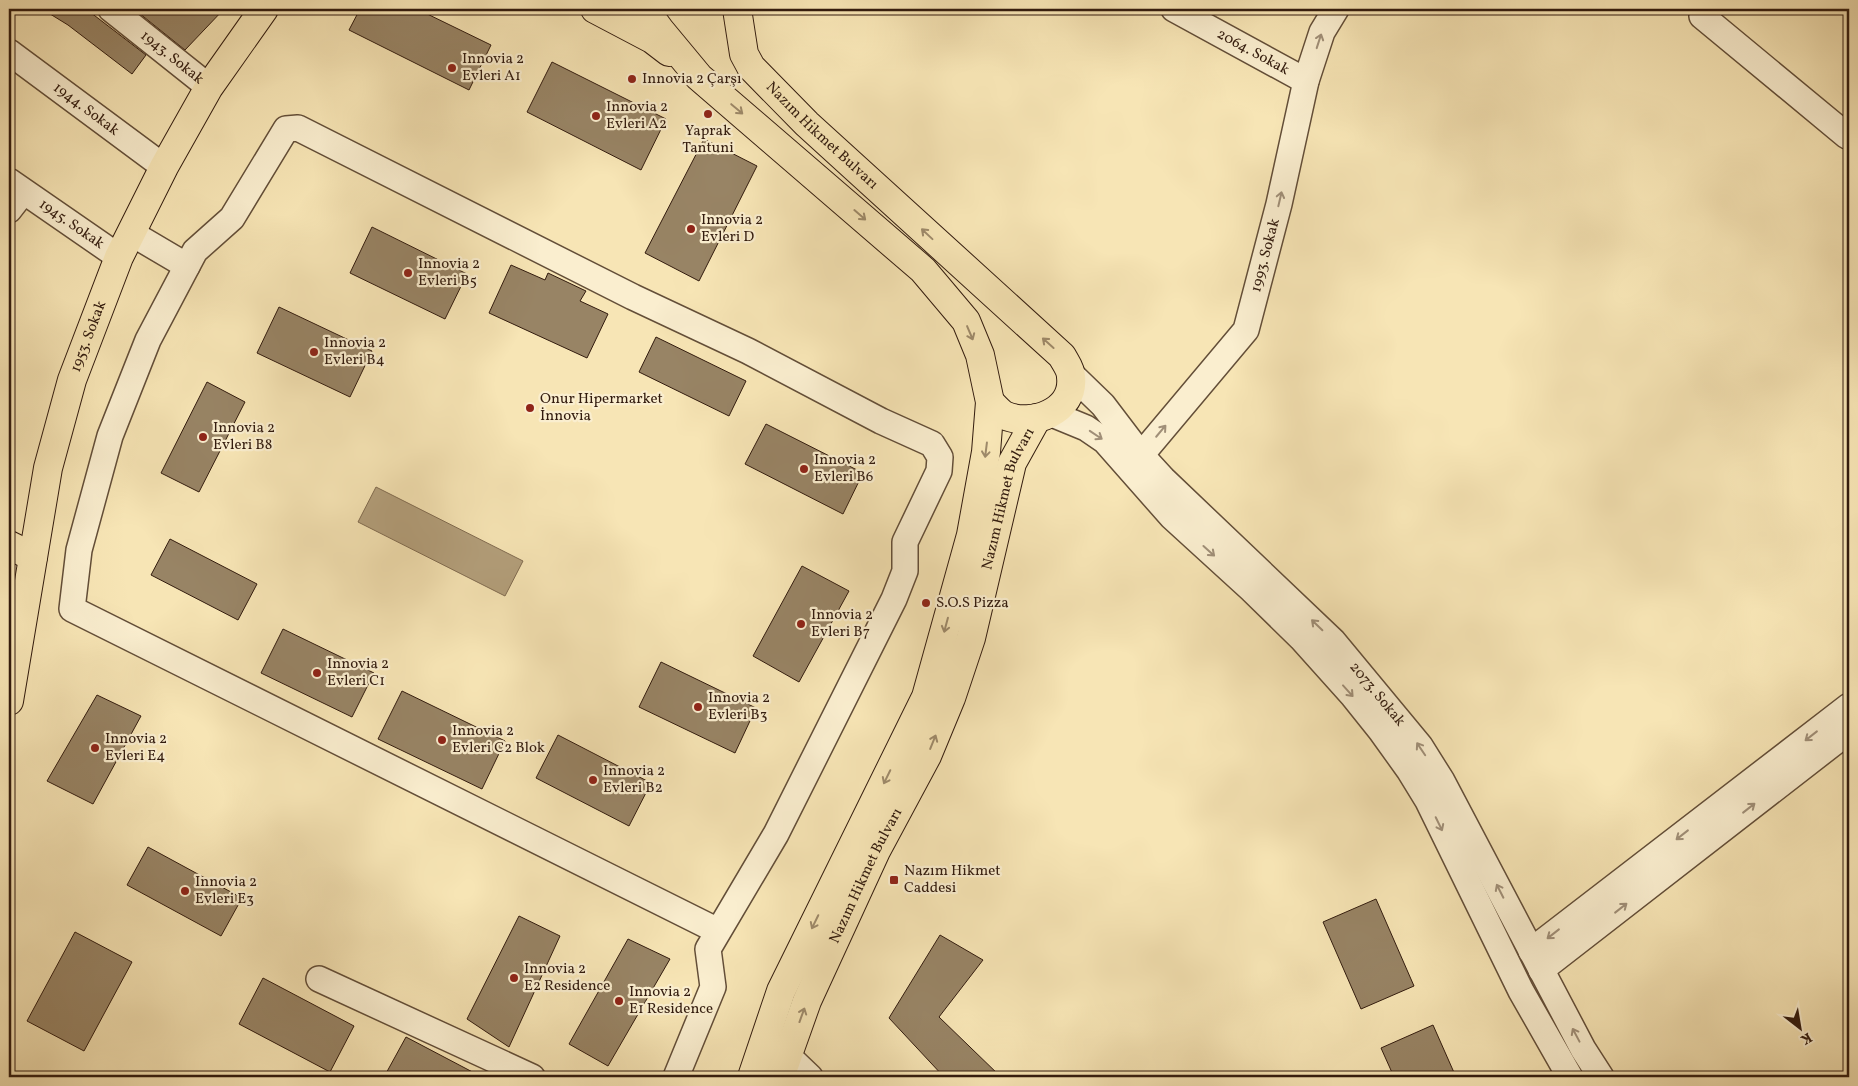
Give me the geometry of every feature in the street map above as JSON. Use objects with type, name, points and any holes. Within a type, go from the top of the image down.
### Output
[{"type":"main road","name":"1953. Sokak","points":[[9,701],[48,468],[72,380],[119,257],[164,167],[209,87],[264,9]]},
{"type":"main road","points":[[595,9],[652,39],[688,65]]},
{"type":"main road","name":"Nazım Hikmet Bulvarı","points":[[649,9],[652,19],[699,77],[923,270],[966,321],[980,355],[990,402],[986,452],[971,535],[926,697],[781,991],[752,1077]]},
{"type":"main road","points":[[722,9],[744,54]]},
{"type":"main road","name":"Nazım Hikmet Bulvarı","points":[[737,9],[744,54],[751,67],[807,124],[1062,356],[1071,374],[1068,395],[1045,416],[1012,463],[971,638],[951,698],[927,756],[876,851],[807,1001],[784,1066]]},
{"type":"main road","points":[[990,402],[1003,414],[1020,419],[1045,416]]},
{"type":"main road","points":[[9,545],[33,557]]},
{"type":"street","name":"1943. Sokak","points":[[111,9],[209,87]]},
{"type":"street","name":"2064. Sokak","points":[[1174,9],[1306,82]]},
{"type":"street","name":"1993. Sokak","points":[[1136,462],[1246,330],[1279,204],[1306,82],[1322,32],[1336,9]]},
{"type":"street","points":[[1708,9],[1702,16],[1847,136],[1849,134]]},
{"type":"street","name":"1944. Sokak","points":[[9,52],[164,167]]},
{"type":"street","points":[[676,1077],[712,987],[708,949],[767,849],[894,599],[905,571],[905,542],[939,471],[940,457],[932,444],[881,421],[748,351],[633,297],[298,128],[286,129],[232,218],[195,251],[148,340],[110,436],[79,550],[72,609],[718,931]]},
{"type":"street","name":"1945. Sokak","points":[[13,194],[119,257]]},
{"type":"street","points":[[131,233],[187,266]]},
{"type":"street","name":"2073. Sokak","points":[[1071,374],[1103,405],[1136,462],[1172,517],[1301,638],[1353,696],[1409,770],[1428,801],[1521,991],[1570,1077]]},
{"type":"street","name":"2073. Sokak","points":[[1045,416],[1086,428],[1162,479],[1333,641],[1391,709],[1420,746],[1442,781],[1583,1049],[1601,1077]]},
{"type":"street","points":[[1536,960],[1849,706]]},
{"type":"street","points":[[1536,960],[1849,731]]},
{"type":"street","points":[[319,979],[532,1077]]},
{"type":"street","points":[[784,1066],[810,1077]]},
{"type":"shaded area","points":[[376,487],[523,561],[505,596],[358,522]]},
{"type":"building","points":[[42,9],[86,9],[146,55],[132,74],[68,25]]},
{"type":"building","points":[[134,9],[224,9],[185,50]]},
{"type":"building","name":"Innovia 2 Evleri A1","points":[[360,9],[417,9],[491,45],[469,90],[349,30]]},
{"type":"building","name":"Innovia 2 Evleri A2","points":[[552,62],[666,119],[641,170],[527,112]]},
{"type":"building","name":"Innovia 2 Evleri D","points":[[704,139],[757,166],[699,281],[645,253]]},
{"type":"building","name":"Innovia 2 Evleri B5","points":[[372,227],[467,274],[445,319],[350,273]]},
{"type":"building","points":[[511,265],[545,280],[548,273],[586,291],[580,301],[608,314],[587,358],[489,313]]},
{"type":"building","name":"Innovia 2 Evleri B4","points":[[279,307],[372,351],[350,397],[257,353]]},
{"type":"building","points":[[656,337],[746,381],[729,416],[639,372]]},
{"type":"building","name":"Innovia 2 Evleri B8","points":[[207,382],[245,402],[199,492],[161,473]]},
{"type":"building","name":"Innovia 2 Evleri B6","points":[[766,424],[863,473],[843,514],[745,464]]},
{"type":"building","points":[[170,539],[257,584],[238,620],[151,575]]},
{"type":"building","name":"Innovia 2 Evleri B7","points":[[802,566],[849,591],[799,682],[753,656]]},
{"type":"building","name":"Innovia 2 Evleri C1","points":[[283,629],[374,673],[352,717],[261,673]]},
{"type":"building","name":"Innovia 2 Evleri B3","points":[[661,662],[756,708],[735,753],[639,707]]},
{"type":"building","name":"Innovia 2 Evleri C2 Blok","points":[[402,691],[505,741],[482,789],[378,739]]},
{"type":"building","name":"Innovia 2 Evleri E4","points":[[97,695],[141,716],[93,804],[47,781]]},
{"type":"building","name":"Innovia 2 Evleri B2","points":[[558,735],[651,783],[629,826],[536,778]]},
{"type":"building","name":"Innovia 2 Evleri E3","points":[[148,847],[242,898],[221,936],[127,885]]},
{"type":"building","points":[[1376,899],[1414,986],[1361,1009],[1323,922]]},
{"type":"building","name":"Innovia 2 E2 Residence","points":[[519,916],[560,936],[509,1047],[467,1019]]},
{"type":"building","points":[[75,932],[132,962],[84,1051],[27,1021]]},
{"type":"building","points":[[940,935],[983,960],[939,1017],[1001,1077],[944,1077],[889,1018]]},
{"type":"building","name":"Innovia 2 E1 Residence","points":[[628,939],[670,959],[608,1066],[569,1044]]},
{"type":"building","points":[[263,978],[354,1026],[330,1072],[239,1024]]},
{"type":"building","points":[[1433,1025],[1456,1077],[1394,1077],[1381,1048]]},
{"type":"building","points":[[406,1037],[482,1077],[384,1077]]},
{"type":"place","name":"Innovia 2 Evleri A1","points":[[452,68]]},
{"type":"place","name":"Innovia 2 Çarşı","points":[[632,79]]},
{"type":"place","name":"Yaprak Tantuni","points":[[708,114]]},
{"type":"place","name":"Innovia 2 Evleri A2","points":[[596,116]]},
{"type":"place","name":"Innovia 2 Evleri D","points":[[691,229]]},
{"type":"place","name":"Innovia 2 Evleri B5","points":[[408,273]]},
{"type":"place","name":"Innovia 2 Evleri B4","points":[[314,352]]},
{"type":"place","name":"Onur Hipermarket İnnovia","points":[[530,408]]},
{"type":"place","name":"Innovia 2 Evleri B8","points":[[203,437]]},
{"type":"place","name":"Innovia 2 Evleri B6","points":[[804,469]]},
{"type":"place","name":"S.O.S Pizza","points":[[926,603]]},
{"type":"place","name":"Innovia 2 Evleri B7","points":[[801,624]]},
{"type":"place","name":"Innovia 2 Evleri C1","points":[[317,673]]},
{"type":"place","name":"Innovia 2 Evleri B3","points":[[698,707]]},
{"type":"place","name":"Innovia 2 Evleri C2 Blok","points":[[442,740]]},
{"type":"place","name":"Innovia 2 Evleri E4","points":[[95,748]]},
{"type":"place","name":"Innovia 2 Evleri B2","points":[[593,780]]},
{"type":"place","name":"Nazım Hikmet Caddesi","points":[[894,880]]},
{"type":"place","name":"Innovia 2 Evleri E3","points":[[185,891]]},
{"type":"place","name":"Innovia 2 E2 Residence","points":[[514,978]]},
{"type":"place","name":"Innovia 2 E1 Residence","points":[[619,1001]]}]
